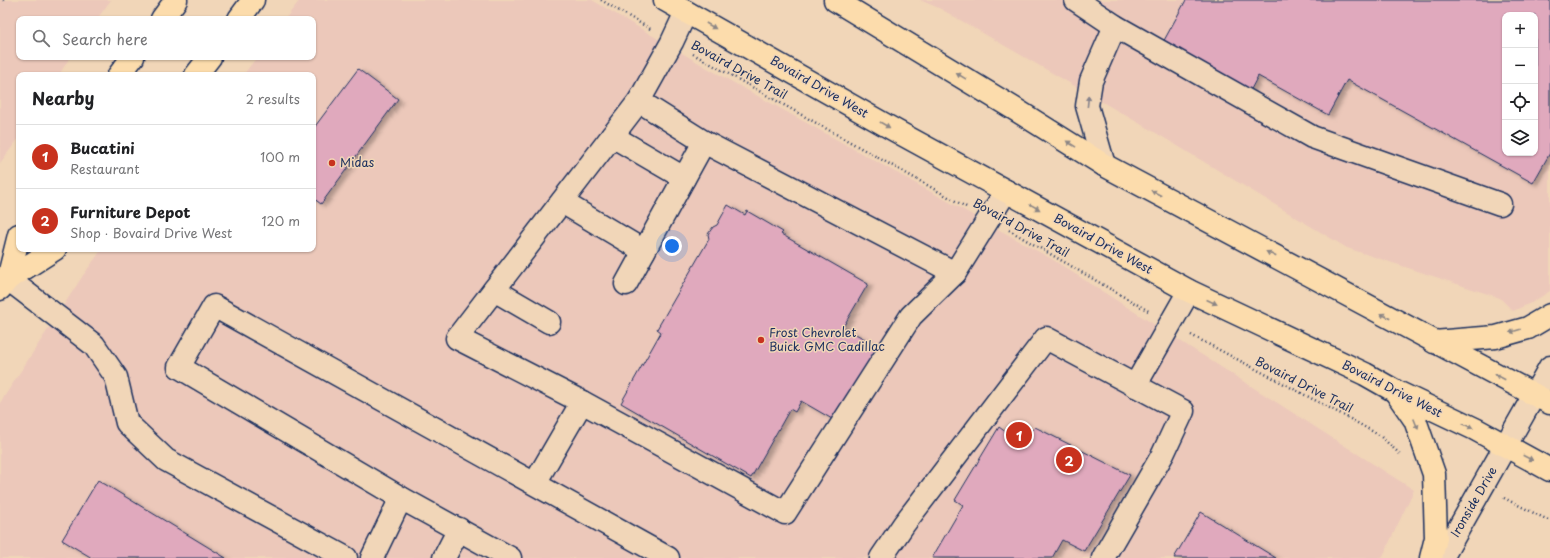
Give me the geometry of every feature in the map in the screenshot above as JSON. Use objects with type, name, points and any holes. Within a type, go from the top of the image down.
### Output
[{"type":"main road","points":[[164,16],[176,0]]},
{"type":"main road","name":"Bovaird Drive West","points":[[664,0],[1006,191],[1189,291],[1365,374],[1395,392],[1475,429],[1550,470]]},
{"type":"main road","points":[[835,0],[1104,165],[1542,399]]},
{"type":"main road","points":[[122,72],[131,60]]},
{"type":"main road","points":[[198,72],[208,60]]},
{"type":"main road","points":[[4,284],[16,245]]},
{"type":"main road","points":[[4,284],[51,252]]},
{"type":"main road","points":[[1434,342],[1496,337],[1528,328],[1550,315]]},
{"type":"main road","points":[[1395,392],[1415,420],[1434,474],[1436,538],[1431,558]]},
{"type":"street","points":[[1076,0],[1115,26],[1312,137],[1500,204]]},
{"type":"street","points":[[686,12],[672,42],[639,101],[457,338],[582,402],[785,513],[911,316],[955,272],[1006,191]]},
{"type":"street","points":[[1104,165],[1087,106],[1091,81],[1115,26]]},
{"type":"street","points":[[639,101],[704,142],[955,272]]},
{"type":"street","points":[[612,136],[684,178]]},
{"type":"street","points":[[626,284],[704,142]]},
{"type":"street","points":[[562,202],[644,250]]},
{"type":"street","points":[[4,284],[94,345],[116,377],[127,423],[166,460],[346,558]]},
{"type":"street","points":[[494,290],[548,322]]},
{"type":"street","points":[[1135,386],[1189,291]]},
{"type":"street","points":[[510,558],[401,498],[179,367],[214,306],[668,558]]},
{"type":"street","points":[[881,558],[904,524],[1046,338],[1183,410],[1163,454],[1103,558]]},
{"type":"street","name":"Ironside Drive","points":[[1442,558],[1505,446],[1542,399],[1550,368]]},
{"type":"street","points":[[535,483],[582,402]]},
{"type":"street","points":[[372,558],[401,498]]},
{"type":"street","points":[[444,558],[459,529]]},
{"type":"path","name":"Bovaird Drive Trail","points":[[601,0],[672,42],[988,219],[1170,324],[1379,435],[1405,459]]},
{"type":"path","points":[[1517,506],[1550,521]]},
{"type":"shaded area","points":[[0,0],[111,0],[99,16],[16,16],[16,60],[68,60],[61,72],[16,72],[16,142],[0,163]]},
{"type":"shaded area","points":[[300,0],[592,0],[709,69],[1050,258],[1414,490],[1382,558],[0,558],[0,403],[100,252],[316,252],[316,72],[245,72],[255,60],[316,60],[316,16],[287,16]]},
{"type":"shaded area","points":[[920,0],[1550,0],[1550,291],[1533,302],[1513,311],[1500,298],[1347,248],[1156,133],[941,9]]},
{"type":"building","points":[[1186,0],[1550,0],[1550,153],[1533,183],[1347,80],[1328,115],[1258,76],[1248,95],[1161,46]]},
{"type":"building","name":"Midas","points":[[358,69],[398,99],[321,204],[316,200],[316,125]]},
{"type":"building","name":"Frost Chevrolet Buick GMC Cadillac","points":[[728,205],[745,215],[747,211],[783,232],[781,234],[868,284],[843,327],[881,348],[839,423],[801,401],[795,412],[790,409],[751,478],[621,403],[661,332],[657,329],[709,239],[708,234],[713,227],[717,225]]},
{"type":"building","points":[[999,427],[1019,442],[1035,427],[1130,475],[1084,551],[1062,540],[1052,558],[932,558],[963,505],[955,500]]},
{"type":"building","points":[[98,480],[226,558],[92,558],[62,540]]},
{"type":"building","points":[[1201,512],[1276,558],[1174,558]]},
{"type":"place","name":"Midas","points":[[332,163]]},
{"type":"place","name":"Frost Chevrolet Buick GMC Cadillac","points":[[761,340]]},
{"type":"place","name":"Bucatini","points":[[1019,435]]},
{"type":"place","name":"Furniture Depot","points":[[1069,460]]}]
